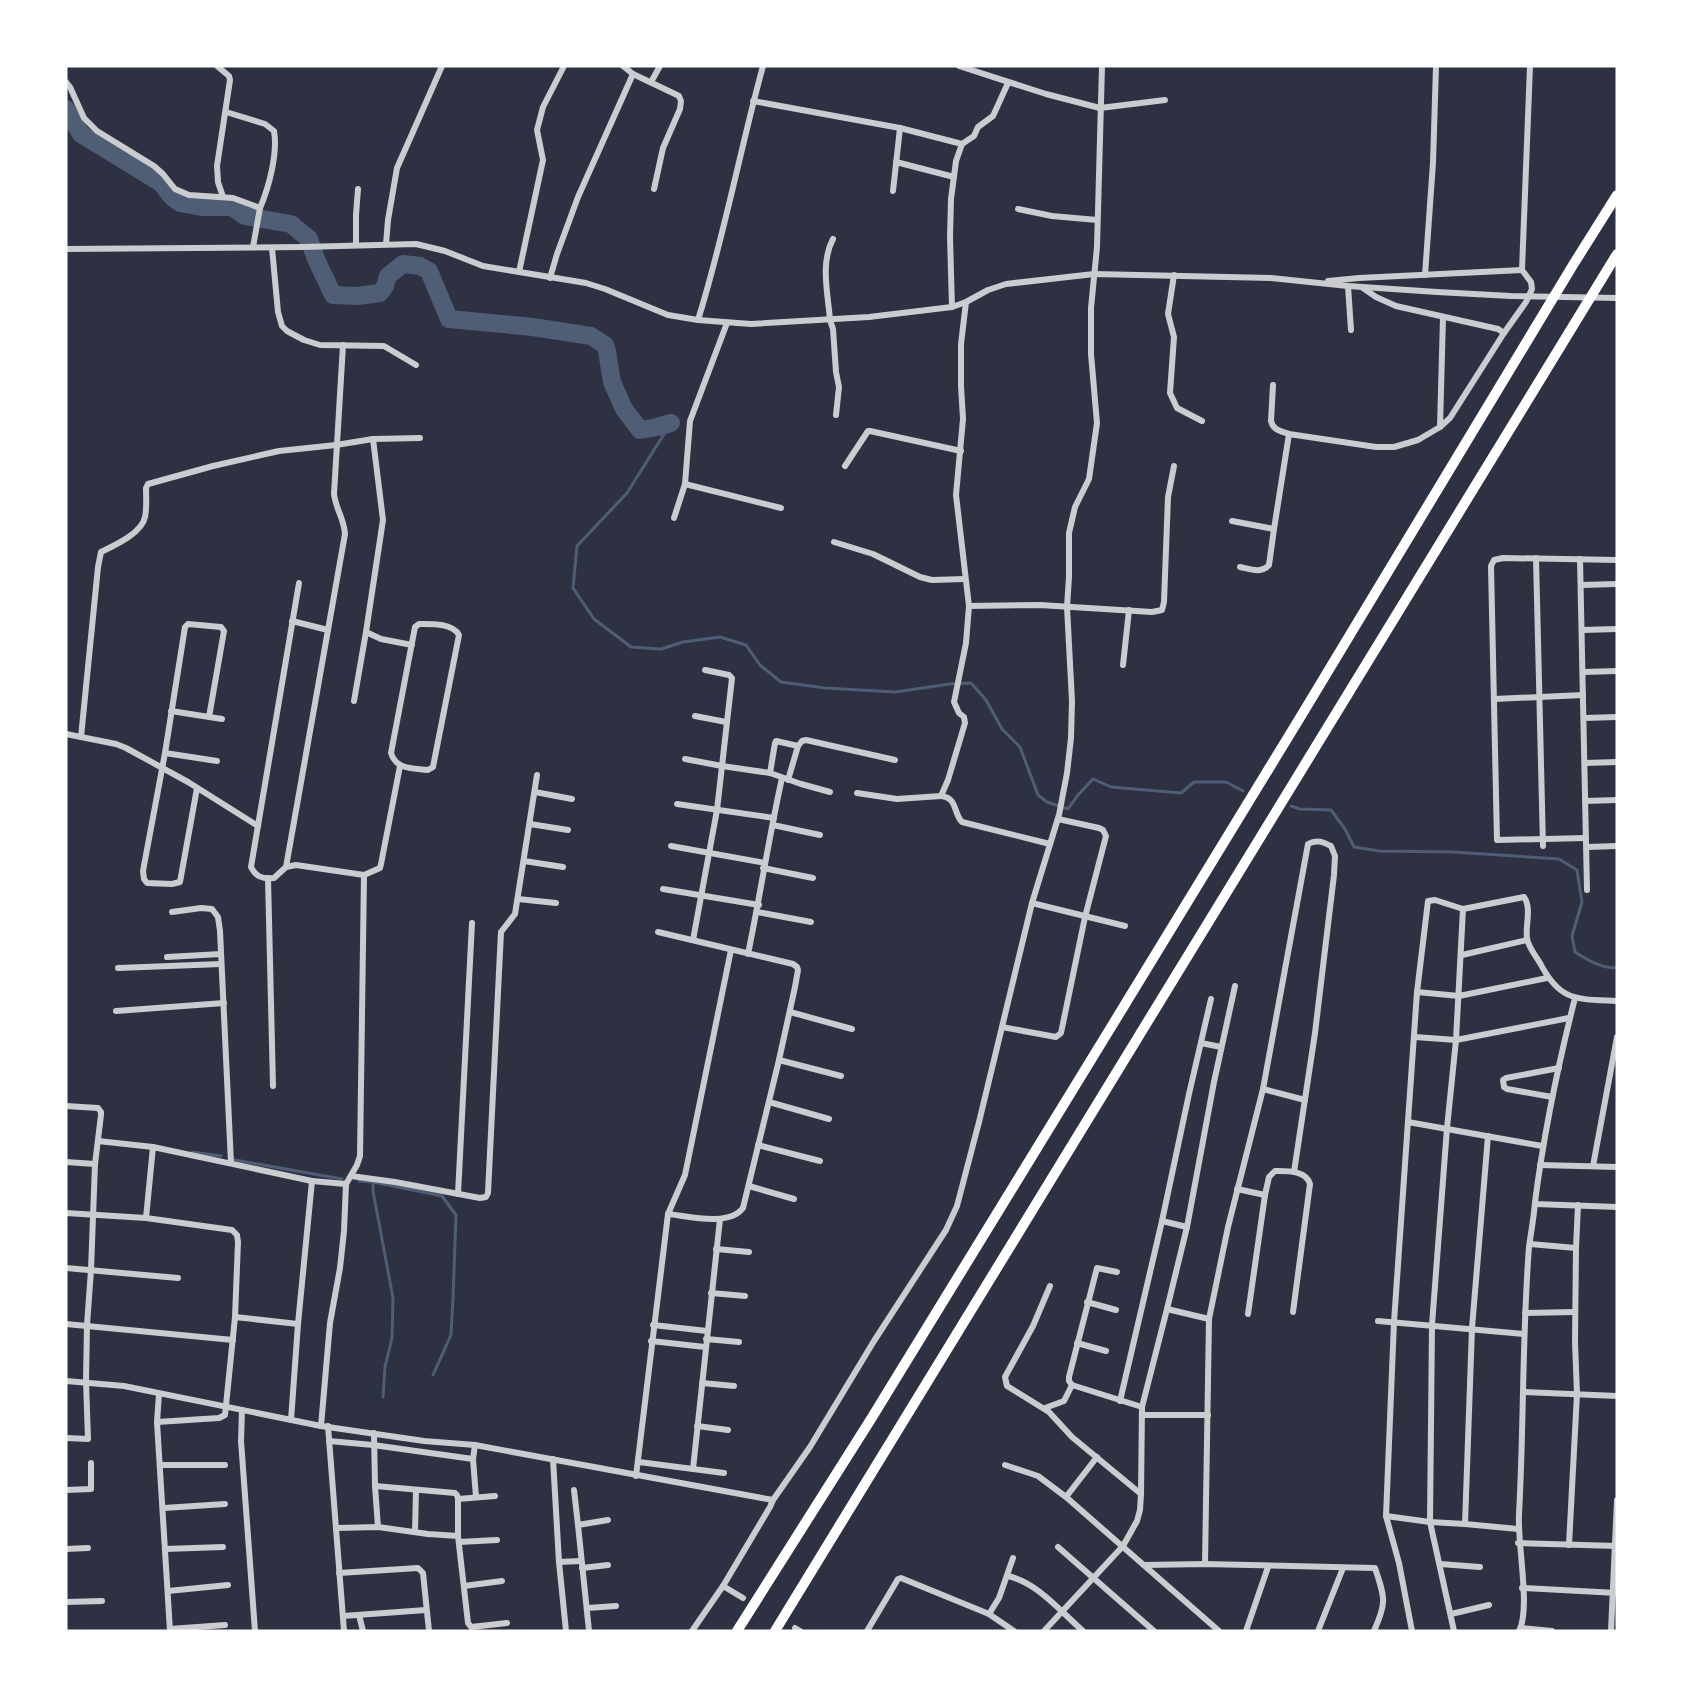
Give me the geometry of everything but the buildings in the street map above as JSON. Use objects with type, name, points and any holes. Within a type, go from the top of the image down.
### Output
[{"type":"highway","points":[[737,1631],[871,1419],[1617,195]]},
{"type":"highway","points":[[775,1631],[1617,254]]},
{"type":"street","points":[[217,66],[229,76],[230,80],[217,166],[218,182],[223,197]]},
{"type":"street","points":[[387,244],[388,220],[397,168],[442,66]]},
{"type":"street","points":[[519,272],[543,160],[537,130],[543,107],[564,66]]},
{"type":"street","points":[[623,66],[633,74],[680,96],[680,109],[663,148],[654,189]]},
{"type":"street","points":[[651,82],[660,66]]},
{"type":"street","points":[[698,320],[723,235],[763,66]]},
{"type":"street","points":[[959,66],[1008,83],[1100,108],[1165,100]]},
{"type":"street","points":[[692,1631],[723,1586],[773,1500],[810,1447],[874,1341],[946,1230],[957,1206],[1032,903],[1059,817],[1071,738],[1072,701],[1067,607],[1069,533],[1075,507],[1089,479],[1097,423],[1091,354],[1091,308],[1096,259],[1102,66]]},
{"type":"street","points":[[1425,275],[1433,163],[1436,66]]},
{"type":"street","points":[[1273,386],[1272,425],[1277,430],[1289,434],[1376,447],[1394,447],[1410,444],[1440,427],[1450,418],[1526,302],[1532,289],[1529,277],[1522,270],[1530,66]]},
{"type":"street","points":[[550,278],[578,197],[633,74]]},
{"type":"street","points":[[66,82],[84,118],[97,131],[154,166],[175,189],[189,195],[223,197],[242,201],[260,210]]},
{"type":"street","points":[[952,307],[950,237],[956,161],[962,144],[974,136],[978,127],[990,119],[1008,83]]},
{"type":"street","points":[[753,101],[900,128],[962,144]]},
{"type":"street","points":[[226,112],[265,124],[274,131],[270,181],[260,210],[253,247]]},
{"type":"street","points":[[893,191],[900,128]]},
{"type":"street","points":[[896,162],[954,177]]},
{"type":"street","points":[[357,245],[358,189]]},
{"type":"street","points":[[1018,209],[1052,216],[1097,220]]},
{"type":"street","points":[[833,239],[825,261],[839,387],[836,415]]},
{"type":"street","points":[[66,249],[272,248],[416,244],[445,251],[483,266],[586,283],[668,315],[751,324],[868,317],[952,307],[1006,284],[1094,274],[1271,278],[1361,287],[1511,296],[1617,298]]},
{"type":"street","points":[[272,248],[275,294],[282,326],[291,334],[320,345],[384,346],[416,365]]},
{"type":"street","points":[[1318,282],[1522,270]]},
{"type":"street","points":[[1174,275],[1168,314],[1174,337],[1170,393],[1177,408],[1202,421]]},
{"type":"street","points":[[1348,286],[1351,330]]},
{"type":"street","points":[[1361,287],[1396,306],[1498,329],[1504,333]]},
{"type":"street","points":[[941,796],[965,723],[964,717],[958,713],[954,702],[966,643],[969,606],[956,495],[963,419],[961,344],[966,302]]},
{"type":"street","points":[[1440,427],[1443,317]]},
{"type":"street","points":[[674,518],[685,484],[690,421],[727,323]]},
{"type":"street","points":[[286,867],[345,534],[344,522],[335,504],[334,494],[343,345]]},
{"type":"street","points":[[845,466],[870,430],[960,451]]},
{"type":"street","points":[[1240,567],[1258,571],[1269,565],[1289,434]]},
{"type":"street","points":[[81,737],[101,552],[128,538],[145,519],[148,484],[279,451],[373,439],[420,438]]},
{"type":"street","points":[[354,701],[383,520],[373,439]]},
{"type":"street","points":[[969,606],[1067,607],[1152,612],[1162,610],[1168,497],[1173,466]]},
{"type":"street","points":[[685,484],[781,508]]},
{"type":"street","points":[[1232,521],[1274,529]]},
{"type":"street","points":[[834,542],[873,554],[920,577],[932,580],[965,579]]},
{"type":"street","points":[[1586,838],[1543,843],[1497,840],[1491,566],[1498,558],[1617,560]]},
{"type":"street","points":[[1536,558],[1543,843]]},
{"type":"street","points":[[1580,559],[1587,890]]},
{"type":"street","points":[[299,582],[251,867],[255,874],[261,878],[273,878],[286,867],[296,865],[364,875],[380,868],[400,766]]},
{"type":"street","points":[[1581,585],[1617,584]]},
{"type":"street","points":[[1123,665],[1129,610]]},
{"type":"street","points":[[292,621],[328,630]]},
{"type":"street","points":[[197,788],[180,882],[172,885],[147,883],[143,871],[185,627],[189,624],[221,627],[224,631],[208,717]]},
{"type":"street","points":[[419,624],[450,627],[457,630],[459,635],[433,767],[428,770],[400,766],[393,758],[392,744],[415,627],[419,624]]},
{"type":"street","points":[[1582,630],[1617,629]]},
{"type":"street","points":[[366,632],[381,639],[412,645]]},
{"type":"street","points":[[693,940],[717,810],[732,678],[729,675],[705,670]]},
{"type":"street","points":[[1583,672],[1617,671]]},
{"type":"street","points":[[1494,699],[1583,695]]},
{"type":"street","points":[[171,711],[222,719]]},
{"type":"street","points":[[695,716],[726,722]]},
{"type":"street","points":[[1584,718],[1617,717]]},
{"type":"street","points":[[66,734],[116,744],[162,767],[258,826]]},
{"type":"street","points":[[748,954],[774,822],[785,779],[798,746],[806,740],[895,760]]},
{"type":"street","points":[[770,773],[776,741],[798,746]]},
{"type":"street","points":[[165,753],[217,761]]},
{"type":"street","points":[[685,759],[770,773],[830,792]]},
{"type":"street","points":[[1585,763],[1617,762]]},
{"type":"street","points":[[351,1176],[480,1198],[486,1197],[488,1193],[501,934],[502,929],[515,914],[537,775]]},
{"type":"street","points":[[535,792],[572,799]]},
{"type":"street","points":[[857,793],[897,799],[947,797],[956,807],[958,818],[962,822],[1050,844]]},
{"type":"street","points":[[1586,801],[1617,800]]},
{"type":"street","points":[[677,804],[774,822],[820,835]]},
{"type":"street","points":[[1002,1027],[1059,1036],[1085,917],[1106,836],[1099,828],[1059,817]]},
{"type":"street","points":[[530,824],[568,830]]},
{"type":"street","points":[[1205,1564],[1209,1319],[1237,1189],[1263,1089],[1308,844],[1314,841],[1324,842],[1331,846],[1335,856],[1334,875],[1294,1172]]},
{"type":"street","points":[[671,846],[710,852],[813,878]]},
{"type":"street","points":[[1587,847],[1617,846]]},
{"type":"street","points":[[524,861],[563,867]]},
{"type":"street","points":[[344,1631],[330,1441],[324,1426],[330,1323],[340,1268],[346,1184],[360,1156],[364,875]]},
{"type":"street","points":[[268,878],[273,1086]]},
{"type":"street","points":[[663,890],[702,895],[811,922]]},
{"type":"street","points":[[1412,1631],[1399,1563],[1386,1516],[1394,1322],[1417,992],[1428,901],[1435,900],[1463,909],[1524,897],[1527,903],[1527,940],[1547,978],[1562,992],[1575,998],[1617,1001]]},
{"type":"street","points":[[518,899],[556,903]]},
{"type":"street","points":[[1032,903],[1125,926]]},
{"type":"street","points":[[172,912],[201,908],[212,909],[218,918],[231,1163]]},
{"type":"street","points":[[1454,1631],[1430,1522],[1432,1325],[1456,1040],[1463,909]]},
{"type":"street","points":[[458,1194],[472,923]]},
{"type":"street","points":[[658,932],[793,964],[797,967],[798,975],[743,1208],[740,1212],[720,1219],[668,1214]]},
{"type":"street","points":[[1462,955],[1527,940]]},
{"type":"street","points":[[636,1476],[668,1214],[685,1175],[730,950]]},
{"type":"street","points":[[167,957],[221,954]]},
{"type":"street","points":[[118,968],[222,964]]},
{"type":"street","points":[[1417,992],[1459,996],[1547,978]]},
{"type":"street","points":[[1044,1631],[1123,1546],[1137,1521],[1142,1494],[1142,1407],[1187,1227],[1221,1047],[1235,986]]},
{"type":"street","points":[[1552,1631],[1520,1629],[1524,1611],[1518,1529],[1522,1468],[1524,1334],[1530,1244],[1542,1146],[1575,998]]},
{"type":"street","points":[[1120,1401],[1211,999]]},
{"type":"street","points":[[116,1011],[224,1003]]},
{"type":"street","points":[[790,1012],[852,1029]]},
{"type":"street","points":[[1415,1037],[1456,1040],[1569,1018]]},
{"type":"street","points":[[1593,1166],[1617,1037]]},
{"type":"street","points":[[1201,1042],[1221,1047]]},
{"type":"street","points":[[779,1060],[841,1076]]},
{"type":"street","points":[[1552,1097],[1508,1089],[1504,1086],[1503,1080],[1559,1068]]},
{"type":"street","points":[[1263,1089],[1305,1100]]},
{"type":"street","points":[[769,1102],[829,1119]]},
{"type":"street","points":[[66,1106],[98,1108],[101,1115],[95,1164],[87,1325],[87,1438],[66,1438]]},
{"type":"street","points":[[1408,1122],[1542,1146]]},
{"type":"street","points":[[1465,1524],[1473,1328],[1488,1136]]},
{"type":"street","points":[[98,1141],[153,1147],[312,1181],[346,1184]]},
{"type":"street","points":[[758,1145],[820,1161]]},
{"type":"street","points":[[146,1218],[153,1147]]},
{"type":"street","points":[[66,1162],[95,1164]]},
{"type":"street","points":[[1539,1166],[1617,1167]]},
{"type":"street","points":[[1248,1314],[1265,1195],[1269,1177],[1275,1171],[1294,1172],[1306,1176],[1310,1184],[1293,1312]]},
{"type":"street","points":[[291,1420],[312,1181]]},
{"type":"street","points":[[749,1186],[794,1199]]},
{"type":"street","points":[[1237,1189],[1265,1195]]},
{"type":"street","points":[[1535,1204],[1617,1207]]},
{"type":"street","points":[[1569,1545],[1576,1394],[1575,1312],[1578,1205]]},
{"type":"street","points":[[66,1213],[146,1218],[224,1228],[232,1230],[237,1235],[235,1317],[225,1415],[219,1418],[157,1422]]},
{"type":"street","points":[[693,1469],[720,1219]]},
{"type":"street","points":[[1162,1221],[1187,1227]]},
{"type":"street","points":[[1530,1244],[1576,1248]]},
{"type":"street","points":[[716,1249],[749,1252]]},
{"type":"street","points":[[66,1268],[178,1278]]},
{"type":"street","points":[[1045,1408],[1064,1401],[1071,1385],[1069,1377],[1097,1268],[1117,1272]]},
{"type":"street","points":[[1050,1286],[1033,1326],[1005,1377],[1007,1386],[1045,1408],[1072,1437],[1142,1494]]},
{"type":"street","points":[[711,1293],[745,1296]]},
{"type":"street","points":[[1087,1302],[1116,1310]]},
{"type":"street","points":[[1167,1309],[1209,1319]]},
{"type":"street","points":[[1525,1313],[1575,1312]]},
{"type":"street","points":[[235,1317],[298,1324]]},
{"type":"street","points":[[1378,1321],[1524,1334]]},
{"type":"street","points":[[66,1324],[233,1340]]},
{"type":"street","points":[[653,1325],[707,1331]]},
{"type":"street","points":[[706,1339],[739,1342]]},
{"type":"street","points":[[651,1341],[705,1347]]},
{"type":"street","points":[[1077,1343],[1106,1351]]},
{"type":"street","points":[[66,1381],[124,1386],[324,1426],[424,1441],[475,1445],[773,1500]]},
{"type":"street","points":[[702,1383],[735,1386]]},
{"type":"street","points":[[1071,1385],[1142,1407]]},
{"type":"street","points":[[1524,1392],[1617,1396]]},
{"type":"street","points":[[159,1394],[157,1422],[170,1630],[225,1625]]},
{"type":"street","points":[[242,1410],[242,1441],[255,1631]]},
{"type":"street","points":[[1142,1415],[1208,1415]]},
{"type":"street","points":[[697,1426],[728,1430]]},
{"type":"street","points":[[374,1433],[378,1527]]},
{"type":"street","points":[[330,1441],[473,1459]]},
{"type":"street","points":[[475,1445],[473,1459],[476,1497]]},
{"type":"street","points":[[1066,1497],[1097,1457]]},
{"type":"street","points":[[553,1459],[566,1631]]},
{"type":"street","points":[[639,1462],[724,1473]]},
{"type":"street","points":[[66,1490],[91,1489],[91,1463]]},
{"type":"street","points":[[160,1465],[225,1465]]},
{"type":"street","points":[[1005,1465],[1038,1476],[1066,1497],[1219,1631]]},
{"type":"street","points":[[375,1486],[457,1495],[468,1623],[471,1627],[490,1628],[507,1623]]},
{"type":"street","points":[[415,1532],[416,1490]]},
{"type":"street","points":[[574,1490],[589,1631]]},
{"type":"street","points":[[458,1499],[495,1496]]},
{"type":"street","points":[[1611,1631],[1617,1500]]},
{"type":"street","points":[[164,1508],[225,1504]]},
{"type":"street","points":[[1386,1516],[1518,1529]]},
{"type":"street","points":[[578,1526],[608,1520]]},
{"type":"street","points":[[336,1528],[378,1527],[459,1539],[497,1540]]},
{"type":"street","points":[[1518,1543],[1616,1546]]},
{"type":"street","points":[[165,1549],[223,1547]]},
{"type":"street","points":[[1058,1547],[1154,1631]]},
{"type":"street","points":[[66,1548],[88,1548]]},
{"type":"street","points":[[989,1614],[999,1598],[1012,1558]]},
{"type":"street","points":[[559,1562],[581,1561]]},
{"type":"street","points":[[1440,1564],[1480,1567]]},
{"type":"street","points":[[1144,1565],[1375,1568],[1384,1604],[1374,1631]]},
{"type":"street","points":[[582,1568],[608,1566]]},
{"type":"street","points":[[1246,1631],[1268,1567]]},
{"type":"street","points":[[339,1573],[418,1568],[423,1573],[429,1631]]},
{"type":"street","points":[[1318,1631],[1343,1568]]},
{"type":"street","points":[[1008,1575],[1031,1584],[1083,1631]]},
{"type":"street","points":[[867,1631],[898,1579],[901,1578],[989,1614],[1014,1631]]},
{"type":"street","points":[[464,1586],[502,1581]]},
{"type":"street","points":[[168,1591],[228,1585]]},
{"type":"street","points":[[723,1586],[743,1598]]},
{"type":"street","points":[[1522,1588],[1614,1593]]},
{"type":"street","points":[[66,1602],[102,1601]]},
{"type":"street","points":[[1450,1614],[1489,1605]]},
{"type":"street","points":[[587,1608],[616,1606]]},
{"type":"street","points":[[343,1616],[426,1610]]},
{"type":"street","points":[[359,1615],[363,1631]]},
{"type":"waterway","points":[[66,109],[81,134],[161,183],[180,203],[202,207],[232,207],[245,216],[291,224],[309,239],[333,295],[357,296],[380,293],[388,276],[403,264],[420,266],[429,271],[449,319],[533,327],[591,336],[605,345],[612,382],[624,409],[640,430],[671,423]]},
{"type":"waterway","points":[[671,423],[627,493],[577,546],[573,588],[594,619],[631,647],[661,649],[683,642],[720,637],[746,645],[760,665],[781,682],[825,688],[895,692],[971,683],[986,700],[1002,729],[1020,747],[1038,795],[1047,802],[1068,809],[1093,779],[1111,787],[1181,793],[1194,782],[1226,782],[1243,791]]},
{"type":"waterway","points":[[1291,806],[1300,809],[1331,810],[1345,829],[1354,847],[1379,851],[1452,852],[1559,859],[1577,870],[1582,902],[1572,936],[1575,952],[1595,963],[1617,968]]},
{"type":"waterway","points":[[192,1152],[221,1156]]},
{"type":"waterway","points":[[235,1160],[342,1179]]},
{"type":"waterway","points":[[359,1181],[442,1196],[456,1215],[451,1335],[433,1375]]},
{"type":"waterway","points":[[373,1182],[393,1298],[392,1338],[385,1367],[383,1397]]}]
